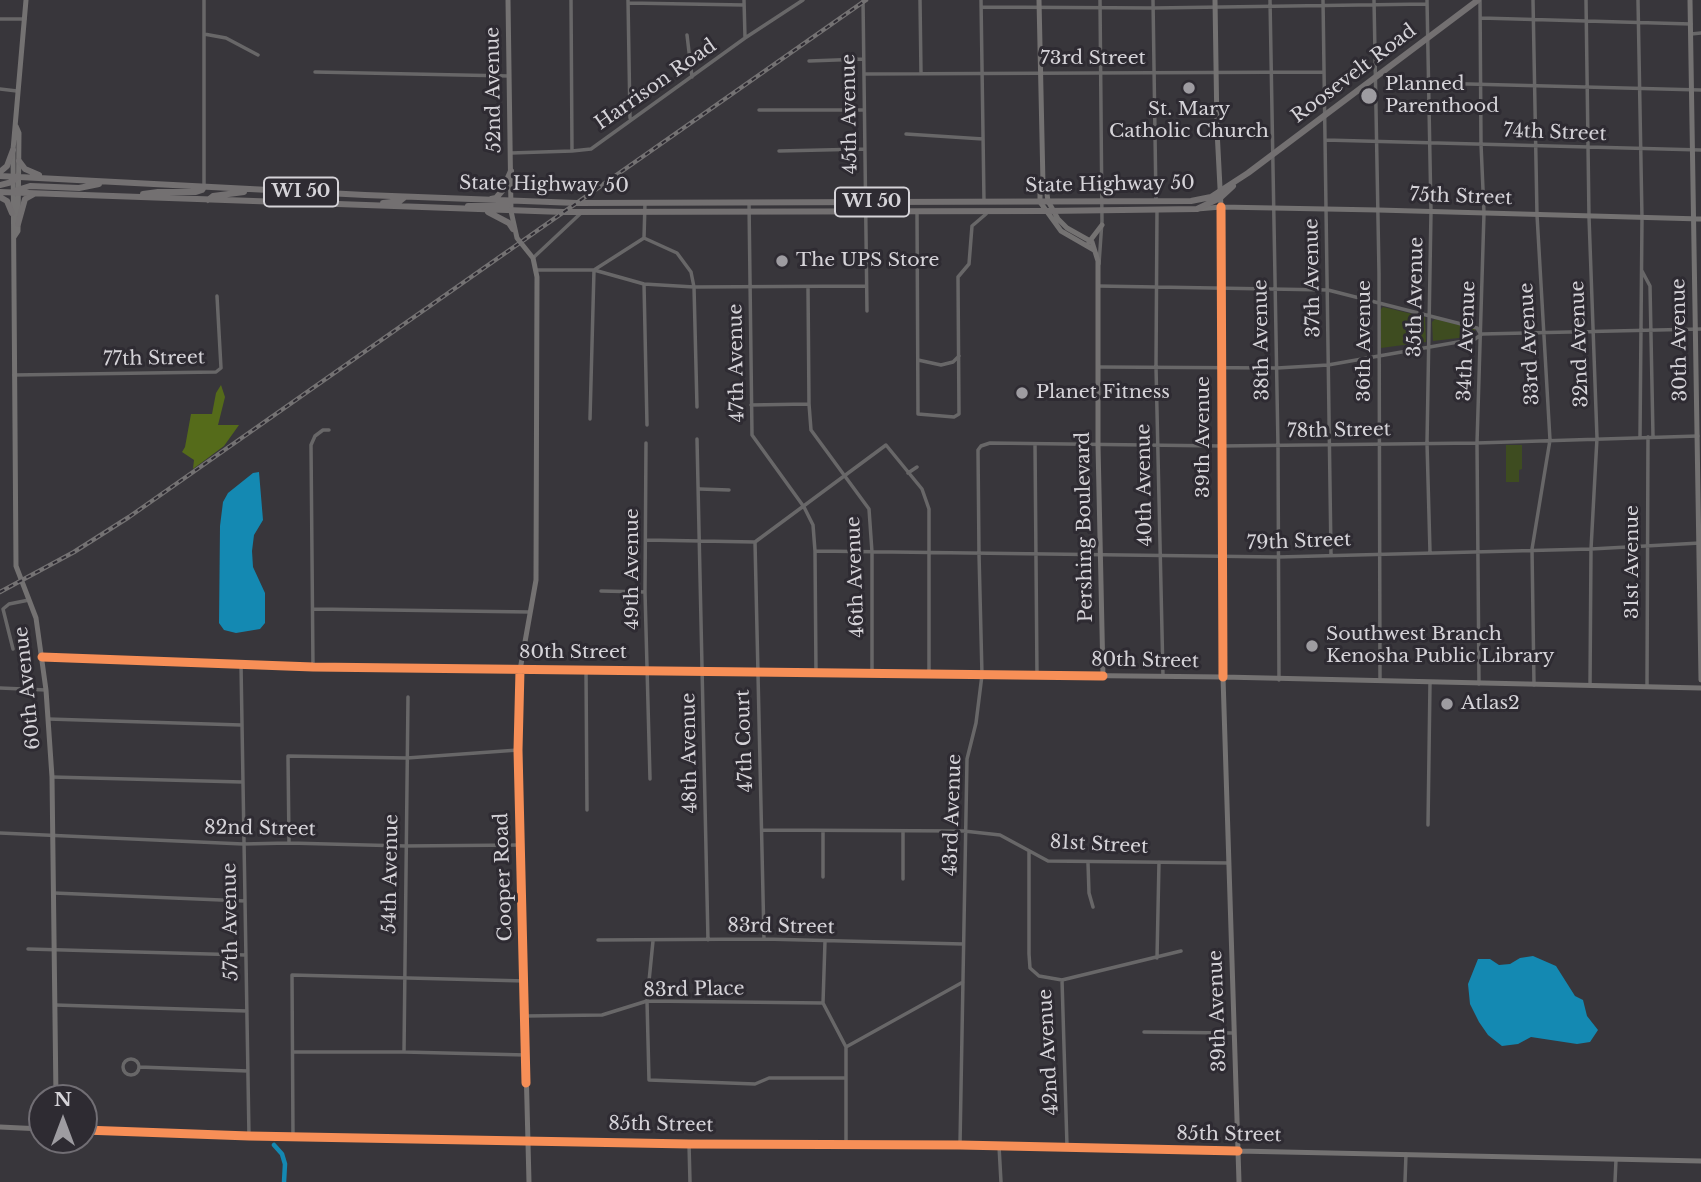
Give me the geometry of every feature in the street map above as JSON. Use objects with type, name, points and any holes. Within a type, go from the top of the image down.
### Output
[{"type":"main road","name":"Roosevelt Road","points":[[1248,173],[1479,0]]},
{"type":"main road","points":[[0,174],[7,166],[13,150]]},
{"type":"main road","points":[[19,161],[29,171],[51,179]]},
{"type":"main road","points":[[489,200],[496,198],[502,191],[511,171]]},
{"type":"main road","name":"State Highway 50","points":[[0,174],[14,178],[566,203],[1044,202],[1157,210],[1197,209],[1212,202],[1248,173]]},
{"type":"main road","points":[[0,185],[14,178]]},
{"type":"main road","points":[[16,191],[30,186],[79,188],[109,182]]},
{"type":"main road","points":[[128,197],[158,192],[196,192],[204,187]]},
{"type":"main road","points":[[208,201],[213,195],[277,191]]},
{"type":"main road","name":"State Highway 50","points":[[0,192],[511,211],[645,213],[1050,211],[1156,201],[1200,200],[1220,194]]},
{"type":"main road","points":[[18,224],[25,199],[38,194]]},
{"type":"main road","points":[[367,205],[400,201],[405,196]]},
{"type":"main road","points":[[0,197],[7,201],[12,213]]},
{"type":"main road","points":[[452,209],[507,206],[511,201]]},
{"type":"main road","points":[[511,211],[518,207],[566,203]]},
{"type":"main road","points":[[484,210],[501,218],[513,229]]},
{"type":"street","name":"60th Avenue","points":[[14,237],[18,224],[13,133],[16,126],[26,0]]},
{"type":"street","points":[[204,0],[204,187]]},
{"type":"street","name":"52nd Avenue","points":[[509,0],[511,211],[513,229],[520,243],[533,258]]},
{"type":"street","points":[[571,0],[572,151]]},
{"type":"street","name":"Harrison Road","points":[[511,153],[591,149],[630,118],[803,0]]},
{"type":"street","name":"45th Avenue","points":[[863,0],[867,311]]},
{"type":"street","points":[[920,0],[921,74]]},
{"type":"street","points":[[981,0],[984,203]]},
{"type":"street","name":"Pershing Boulevard","points":[[1040,0],[1043,184],[1046,187],[1044,202],[1060,231],[1088,243],[1095,252],[1098,265],[1098,445],[1103,676]]},
{"type":"street","points":[[1098,265],[1102,225],[1100,0]]},
{"type":"street","points":[[1153,0],[1156,201]]},
{"type":"street","name":"38th Avenue","points":[[1270,0],[1277,368],[1279,680]]},
{"type":"street","name":"34th Avenue","points":[[1479,0],[1484,213],[1477,443],[1479,684]]},
{"type":"street","name":"33rd Avenue","points":[[1533,0],[1537,215],[1550,440],[1532,549],[1534,685]]},
{"type":"street","name":"32nd Avenue","points":[[1586,0],[1589,217],[1597,438],[1591,550],[1590,686]]},
{"type":"street","name":"31st Avenue","points":[[1638,0],[1642,218],[1640,437]]},
{"type":"street","name":"30th Avenue","points":[[1690,0],[1692,150],[1697,219],[1701,680]]},
{"type":"street","points":[[630,118],[628,2],[744,2],[745,38]]},
{"type":"street","name":"36th Avenue","points":[[1374,2],[1379,303],[1380,682]]},
{"type":"street","points":[[981,7],[1154,8],[1215,4],[1270,6],[1427,2]]},
{"type":"street","name":"35th Avenue","points":[[1427,2],[1431,212],[1427,443],[1430,552]]},
{"type":"street","name":"37th Avenue","points":[[1323,3],[1331,555]]},
{"type":"street","name":"39th Avenue","points":[[1215,4],[1221,207],[1223,677],[1238,1182]]},
{"type":"street","points":[[1481,18],[1690,23]]},
{"type":"street","points":[[0,19],[25,19]]},
{"type":"street","points":[[1691,34],[1701,33]]},
{"type":"street","points":[[204,34],[224,37],[258,55]]},
{"type":"street","points":[[688,35],[692,77]]},
{"type":"street","points":[[809,61],[864,59]]},
{"type":"street","points":[[315,72],[509,76]]},
{"type":"street","name":"73rd Street","points":[[864,74],[1322,72]]},
{"type":"street","points":[[1429,83],[1701,90]]},
{"type":"street","points":[[0,89],[19,91]]},
{"type":"street","points":[[759,110],[864,110]]},
{"type":"street","name":"60th Avenue","points":[[14,178],[19,161],[19,133],[16,126]]},
{"type":"street","points":[[906,134],[983,139]]},
{"type":"street","name":"74th Street","points":[[1325,140],[1701,150]]},
{"type":"street","points":[[779,151],[865,149]]},
{"type":"street","name":"60th Avenue","points":[[16,191],[12,213],[16,566],[36,618],[46,690],[52,776],[56,1084]]},
{"type":"street","name":"75th Street","points":[[1200,200],[1221,207]]},
{"type":"street","name":"47th Avenue","points":[[748,202],[752,435],[804,507],[813,525],[816,673]]},
{"type":"street","points":[[644,238],[645,203]]},
{"type":"street","name":"75th Street","points":[[1197,209],[1221,207],[1378,210],[1697,219]]},
{"type":"street","name":"40th Avenue","points":[[1157,210],[1156,367],[1163,677]]},
{"type":"street","points":[[918,211],[918,414],[954,416],[959,414],[958,277],[969,264],[972,226],[986,214]]},
{"type":"street","points":[[533,258],[582,212]]},
{"type":"street","points":[[1088,243],[1102,225]]},
{"type":"street","points":[[594,270],[644,238]]},
{"type":"street","points":[[644,238],[677,253],[691,272],[694,287],[697,407]]},
{"type":"street","name":"Cooper Road","points":[[529,1182],[518,750],[520,670],[533,612],[538,535],[537,270],[533,258]]},
{"type":"street","points":[[537,270],[594,270],[644,284],[694,287],[866,286]]},
{"type":"street","points":[[590,419],[594,270]]},
{"type":"street","name":"31st Avenue","points":[[1640,270],[1650,286],[1651,331],[1647,687]]},
{"type":"street","points":[[644,284],[647,425]]},
{"type":"street","points":[[1098,286],[1221,286],[1328,290],[1477,328],[1482,334]]},
{"type":"street","name":"46th Avenue","points":[[808,287],[808,404],[811,430],[869,509],[872,552],[872,674]]},
{"type":"street","name":"77th Street","points":[[14,375],[216,372],[220,368],[217,296]]},
{"type":"street","points":[[1098,366],[1277,368],[1328,365],[1475,339],[1482,334],[1698,329]]},
{"type":"street","points":[[918,360],[941,365],[953,362],[959,356]]},
{"type":"street","points":[[751,405],[808,404]]},
{"type":"street","points":[[313,667],[311,445],[315,436],[323,430],[329,430]]},
{"type":"street","name":"78th Street","points":[[981,446],[990,443],[1278,446],[1698,436]]},
{"type":"street","name":"48th Avenue","points":[[698,439],[708,940]]},
{"type":"street","name":"49th Avenue","points":[[646,443],[645,592],[650,779]]},
{"type":"street","points":[[1035,444],[1037,675]]},
{"type":"street","points":[[646,540],[754,542],[886,445],[922,489],[929,509],[929,674]]},
{"type":"street","name":"43rd Avenue","points":[[960,1144],[967,759],[976,723],[982,675],[978,450],[981,446]]},
{"type":"street","points":[[908,473],[917,467]]},
{"type":"street","points":[[699,489],[729,490]]},
{"type":"street","name":"47th Court","points":[[754,542],[764,939]]},
{"type":"street","name":"79th Street","points":[[815,551],[1221,558],[1532,549],[1591,550],[1699,543]]},
{"type":"street","points":[[601,591],[645,592]]},
{"type":"street","points":[[13,649],[3,609],[9,604],[29,600]]},
{"type":"street","points":[[314,609],[533,612]]},
{"type":"street","name":"80th Street","points":[[42,657],[313,667],[1223,677],[1701,688]]},
{"type":"street","name":"57th Avenue","points":[[241,665],[249,1136]]},
{"type":"street","points":[[586,670],[587,810]]},
{"type":"street","points":[[1428,825],[1430,683]]},
{"type":"street","points":[[0,688],[46,690]]},
{"type":"street","name":"54th Avenue","points":[[404,1052],[408,697]]},
{"type":"street","points":[[48,719],[241,725]]},
{"type":"street","points":[[289,843],[288,756],[407,758],[518,750]]},
{"type":"street","points":[[52,776],[242,782]]},
{"type":"street","name":"81st Street","points":[[762,830],[964,831],[1000,835],[1048,860],[1088,863],[1229,863]]},
{"type":"street","points":[[823,831],[823,877]]},
{"type":"street","points":[[903,832],[903,879]]},
{"type":"street","name":"82nd Street","points":[[0,834],[243,844],[520,845]]},
{"type":"street","name":"42nd Avenue","points":[[1029,851],[1030,968],[1039,976],[1062,980],[1067,1147]]},
{"type":"street","points":[[1157,958],[1159,862]]},
{"type":"street","points":[[1088,863],[1088,893],[1094,907]]},
{"type":"street","points":[[53,893],[244,901]]},
{"type":"street","name":"83rd Street","points":[[598,940],[764,939],[963,944]]},
{"type":"street","points":[[653,941],[647,1001],[649,1080],[754,1084],[769,1078],[846,1078]]},
{"type":"street","points":[[825,941],[823,1003],[846,1047],[846,1144]]},
{"type":"street","points":[[28,949],[246,955]]},
{"type":"street","points":[[1062,980],[1181,951]]},
{"type":"street","points":[[293,1136],[292,975],[525,981]]},
{"type":"street","points":[[846,1047],[963,982]]},
{"type":"street","name":"83rd Place","points":[[525,1016],[602,1015],[647,1001],[823,1003]]},
{"type":"street","points":[[55,1005],[247,1011]]},
{"type":"street","points":[[1144,1032],[1234,1033]]},
{"type":"street","points":[[293,1052],[526,1055]]},
{"type":"street","points":[[131,1059],[136,1060],[139,1067],[132,1075],[125,1073],[123,1068],[124,1063],[131,1059]]},
{"type":"street","points":[[139,1067],[248,1071]]},
{"type":"street","points":[[0,1128],[28,1129]]},
{"type":"street","name":"85th Street","points":[[98,1131],[690,1144],[960,1144],[1701,1161]]},
{"type":"street","points":[[690,1144],[690,1182]]},
{"type":"street","points":[[999,1146],[1001,1182]]},
{"type":"street","points":[[1405,1182],[1406,1154]]},
{"type":"street","points":[[1615,1182],[1616,1158]]},
{"type":"green space","points":[[1383,307],[1425,317],[1426,342],[1381,348],[1380,310]]},
{"type":"green space","points":[[1435,319],[1475,329],[1475,336],[1433,341],[1432,322]]},
{"type":"green space","points":[[221,385],[225,397],[218,425],[239,425],[224,446],[193,469],[194,460],[182,452],[191,414],[212,414],[216,393]]},
{"type":"green space","points":[[1506,445],[1522,445],[1519,482],[1506,482]]},
{"type":"water","points":[[259,472],[263,520],[254,535],[252,551],[253,567],[265,593],[265,623],[260,629],[236,633],[224,630],[219,623],[220,526],[223,502],[228,493],[253,473]]},
{"type":"water","points":[[1533,956],[1556,966],[1575,996],[1583,1000],[1587,1016],[1598,1030],[1590,1042],[1577,1044],[1531,1037],[1518,1044],[1502,1046],[1488,1035],[1479,1022],[1470,1004],[1468,984],[1478,959],[1490,959],[1499,965]]},
{"type":"waterway","points":[[274,1145],[282,1154],[285,1164],[284,1182]]},
{"type":"railway","points":[[0,592],[74,552],[129,517],[866,0]]},
{"type":"cycle path","points":[[1221,207],[1223,677]]},
{"type":"cycle path","points":[[42,657],[313,667],[1103,676]]},
{"type":"cycle path","points":[[520,670],[518,750],[526,1083]]},
{"type":"cycle path","points":[[98,1131],[689,1144],[960,1145],[1238,1151]]},
{"type":"place","name":"St. Mary Catholic Church","points":[[1189,88]]},
{"type":"place","name":"Planned Parenthood","points":[[1369,96]]},
{"type":"place","name":"The UPS Store","points":[[782,261]]},
{"type":"place","name":"Planet Fitness","points":[[1022,393]]},
{"type":"place","name":"Southwest Branch Kenosha Public Library","points":[[1312,646]]},
{"type":"place","name":"Atlas2","points":[[1447,704]]}]
